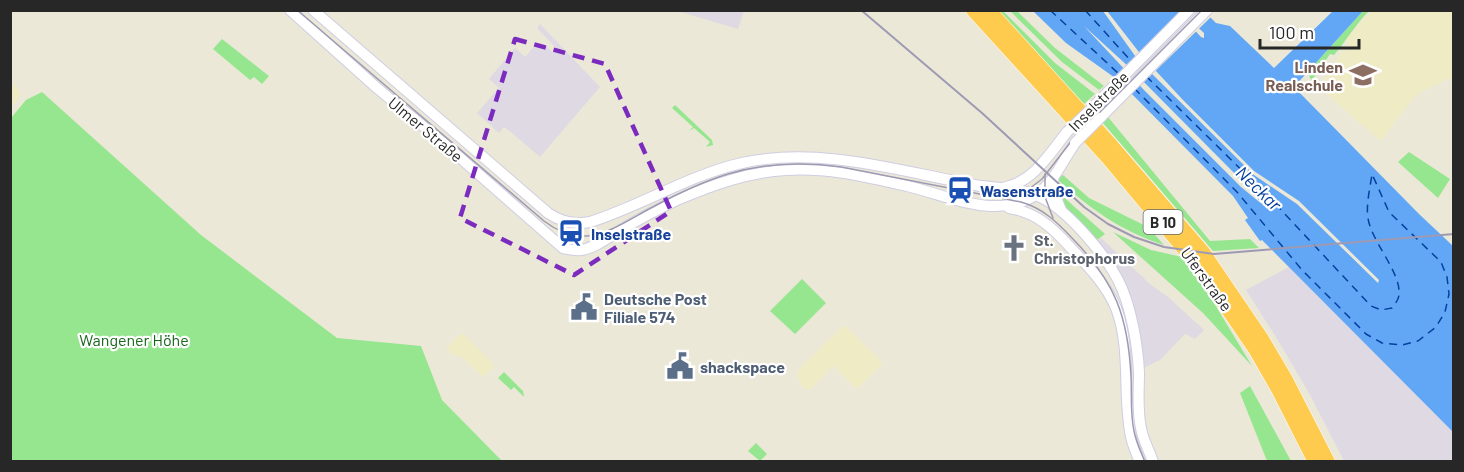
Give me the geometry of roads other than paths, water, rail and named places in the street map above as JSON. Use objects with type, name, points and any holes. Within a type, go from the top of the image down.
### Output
[{"type":"highway","name":"Uferstraße","points":[[973,10],[1108,158],[1199,267],[1255,349],[1315,462]]},
{"type":"highway","name":"Uferstraße","points":[[989,10],[1126,162],[1203,252],[1262,339],[1285,378],[1328,462]]},
{"type":"street","name":"Ulmer Straße","points":[[290,10],[563,248],[579,250]]},
{"type":"street","name":"Ulmer Straße","points":[[313,10],[548,213],[563,221],[580,223],[593,221],[725,167],[773,158],[811,156],[843,160],[1001,188]]},
{"type":"street","name":"Inselstraße","points":[[1001,188],[1016,184],[1031,176],[1067,132],[1189,10]]},
{"type":"street","name":"Inselstraße","points":[[579,250],[592,246],[677,200],[714,185],[753,174],[785,170],[832,171],[909,186],[953,199],[1003,207],[1015,204],[1032,195],[1053,176],[1075,142],[1206,11]]},
{"type":"street","points":[[1031,176],[1034,215]]},
{"type":"street","points":[[1053,176],[1054,197],[1062,213]]},
{"type":"street","points":[[1001,188],[1032,195],[1062,213],[1100,251],[1120,283],[1131,321],[1139,370],[1140,425],[1153,462]]},
{"type":"street","points":[[1003,207],[1034,215],[1055,231],[1100,280],[1116,309],[1122,330],[1126,363],[1130,432],[1140,462]]},
{"type":"water","name":"Neckar","points":[[1033,11],[1103,11],[1138,60],[1254,175],[1297,204],[1378,283],[1379,280],[1299,201],[1254,171],[1183,100],[1142,56],[1107,11],[1177,11],[1204,38],[1204,33],[1180,11],[1204,11],[1216,23],[1230,26],[1274,68],[1333,11],[1363,11],[1294,87],[1453,246],[1453,432],[1262,240],[1260,241],[1245,220],[1248,218],[1233,196],[1118,80],[1066,43]],"holes":[[[1084,26],[1130,68],[1245,184],[1263,205],[1241,187]]]},
{"type":"tram line","points":[[297,10],[544,221],[570,234],[596,235],[621,225],[671,197],[709,181],[742,170],[784,164],[841,167],[1021,202],[1036,208],[1056,222],[1087,255],[1109,285],[1117,301],[1127,335],[1133,424],[1145,462]]},
{"type":"tram line","points":[[1006,198],[1025,192],[1042,179],[1073,139],[1202,10]]},
{"type":"tram line","points":[[1045,174],[1045,197],[1053,218]]},
{"type":"railway","points":[[861,10],[982,113],[1084,207],[1108,224],[1134,237],[1164,247],[1214,254],[1454,234]]},
{"type":"place","name":"Linden Realschule","points":[[1363,75]]},
{"type":"place","name":"Wasenstraße","points":[[960,190]]},
{"type":"place","name":"Inselstraße","points":[[571,233]]},
{"type":"place","name":"St. Christophorus","points":[[1014,248]]},
{"type":"place","name":"Deutsche Post Filiale 574","points":[[584,307]]},
{"type":"place","name":"shackspace","points":[[680,366]]},
{"type":"park label","name":"Wangener Höhe","points":[[134,339]]}]
